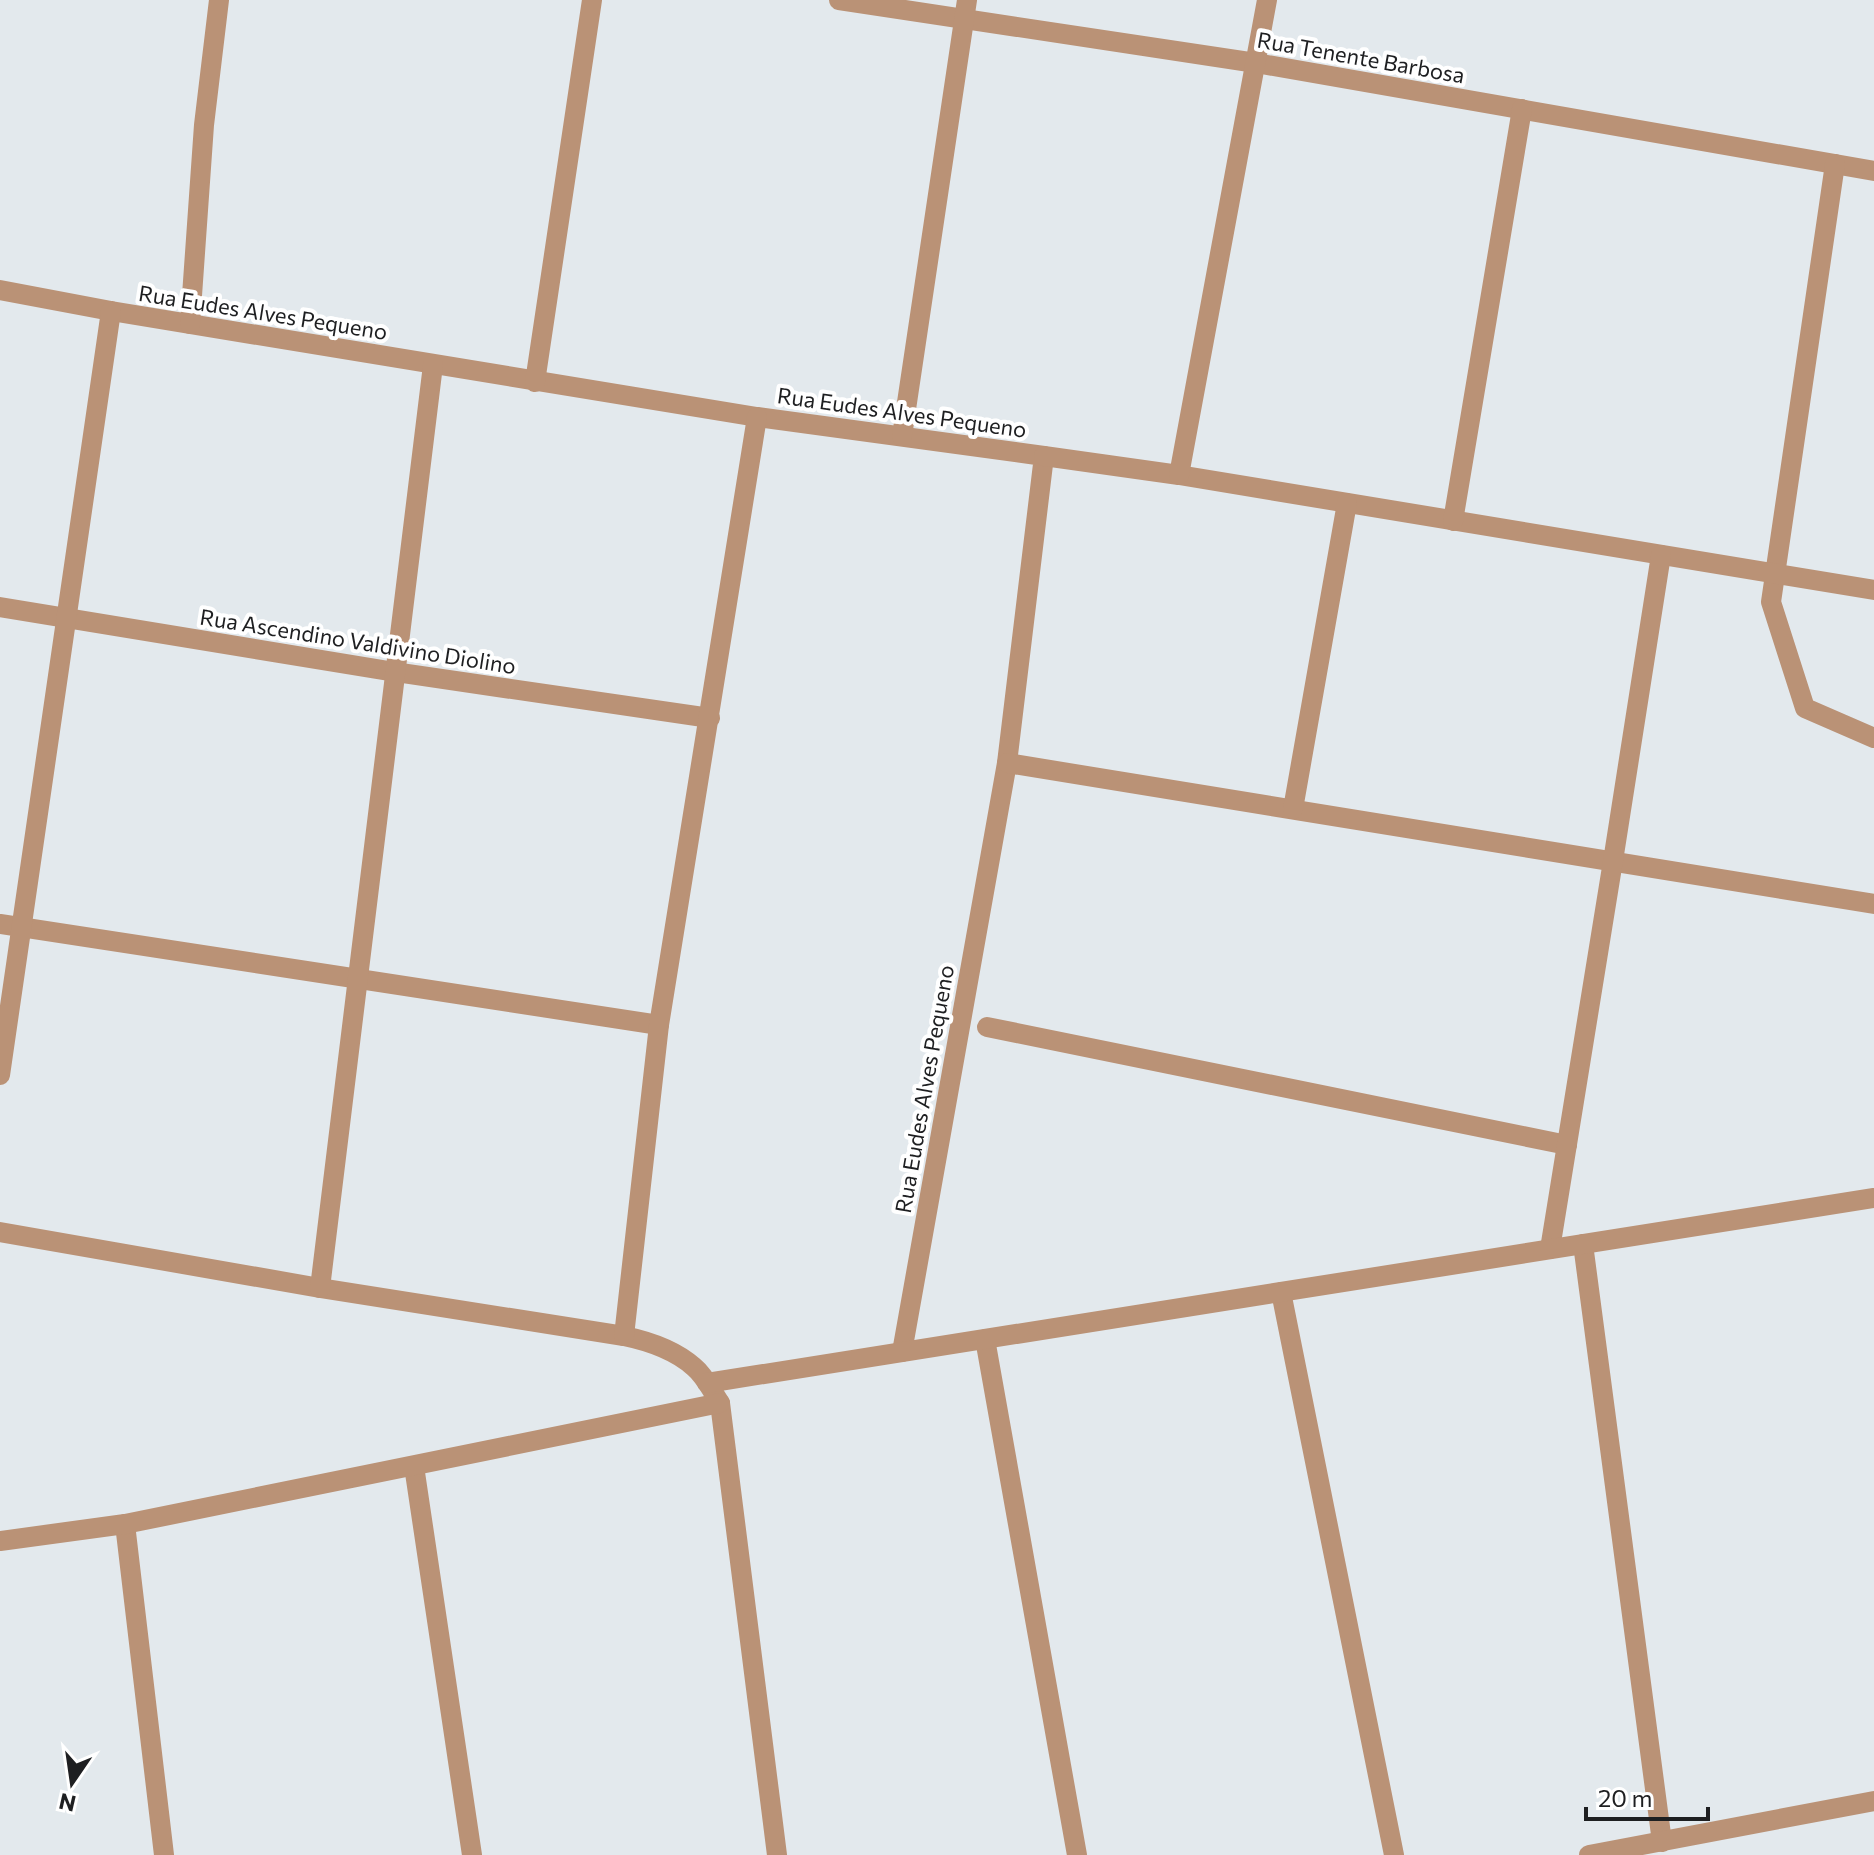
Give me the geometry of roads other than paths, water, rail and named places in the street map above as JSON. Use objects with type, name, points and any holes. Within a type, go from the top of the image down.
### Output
[{"type":"street","points":[[190,324],[204,125],[219,0]]},
{"type":"street","points":[[535,382],[592,0]]},
{"type":"street","name":"Rua Tenente Barbosa","points":[[839,0],[966,9],[1874,171]]},
{"type":"street","points":[[1179,475],[1267,0]]},
{"type":"street","points":[[902,436],[966,9]]},
{"type":"street","points":[[1453,521],[1522,109]]},
{"type":"street","points":[[1835,164],[1771,602],[1805,708],[1874,738]]},
{"type":"street","name":"Rua Eudes Alves Pequeno","points":[[0,290],[535,382],[757,417],[1044,456],[1007,763],[902,1352]]},
{"type":"street","points":[[0,1075],[111,311]]},
{"type":"street","points":[[320,1288],[433,365]]},
{"type":"street","points":[[624,1336],[659,1025],[757,417]]},
{"type":"street","points":[[1044,456],[1179,475],[1874,590]]},
{"type":"street","points":[[1293,809],[1347,503]]},
{"type":"street","points":[[1550,1249],[1661,555]]},
{"type":"street","name":"Rua Ascendino Valdivino Diolino","points":[[0,607],[395,672],[710,718]]},
{"type":"street","points":[[1007,763],[1874,904]]},
{"type":"street","points":[[0,924],[659,1025]]},
{"type":"street","points":[[987,1027],[1567,1145]]},
{"type":"street","points":[[707,1383],[1874,1198]]},
{"type":"street","points":[[0,1232],[320,1288],[624,1336],[646,1341],[694,1366],[720,1403],[777,1855]]},
{"type":"street","points":[[1583,1244],[1662,1842]]},
{"type":"street","points":[[1281,1292],[1394,1855]]},
{"type":"street","points":[[985,1339],[1077,1855]]},
{"type":"street","points":[[0,1541],[125,1524],[720,1403]]},
{"type":"street","points":[[414,1466],[472,1855]]},
{"type":"street","points":[[125,1524],[164,1855]]},
{"type":"street","points":[[1589,1855],[1874,1801]]}]
